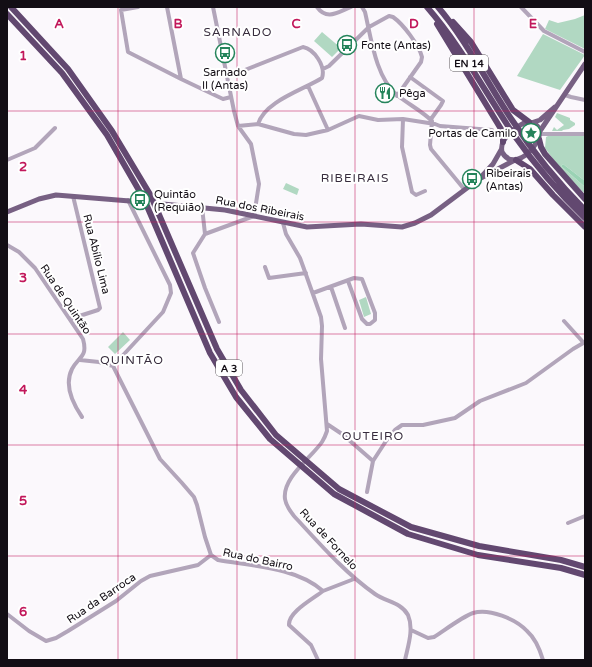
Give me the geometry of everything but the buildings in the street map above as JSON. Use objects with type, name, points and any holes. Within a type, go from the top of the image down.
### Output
[{"type":"highway","name":"A 3","points":[[11,7],[68,69],[112,131],[151,196],[217,348],[241,390],[276,435],[339,489],[411,527],[479,546],[561,560],[585,567]]},
{"type":"highway","name":"EN 14","points":[[427,7],[452,37],[532,155],[562,194],[585,218]]},
{"type":"highway","points":[[427,7],[501,129],[503,135],[502,142]]},
{"type":"highway","name":"EN 14","points":[[438,7],[445,15],[509,121]]},
{"type":"highway","name":"A 3","points":[[7,14],[62,73],[107,135],[144,199],[210,353],[236,396],[270,439],[334,494],[408,534],[478,555],[561,568],[585,575]]},
{"type":"highway","points":[[445,15],[469,38],[513,110],[530,122]]},
{"type":"highway","points":[[540,135],[541,147],[545,154],[585,199]]},
{"type":"highway","name":"EN 14","points":[[532,155],[585,210]]},
{"type":"highway","points":[[515,160],[530,169],[553,195],[585,227]]},
{"type":"main road","points":[[464,189],[479,179],[523,156],[540,135],[585,64]]},
{"type":"main road","points":[[479,179],[494,164],[501,150],[502,142],[519,125],[540,120],[557,106]]},
{"type":"main road","points":[[530,122],[536,125],[540,135]]},
{"type":"main road","points":[[501,150],[504,156],[515,160]]},
{"type":"main road","name":"Rua dos Ribeirais","points":[[163,204],[225,210],[310,228],[361,224],[402,227],[431,216],[464,189]]},
{"type":"main road","points":[[7,212],[45,197],[56,195],[142,202]]},
{"type":"street","points":[[138,7],[121,10],[128,52],[223,99],[231,97]]},
{"type":"street","points":[[168,7],[181,79]]},
{"type":"street","points":[[213,7],[238,126],[251,144],[260,184],[254,216],[205,234],[193,253],[219,322]]},
{"type":"street","points":[[317,7],[321,13],[328,15],[351,7]]},
{"type":"street","points":[[362,7],[365,12],[378,66],[387,85],[397,96],[431,119],[433,124],[430,145],[431,149],[464,189]]},
{"type":"street","points":[[521,7],[544,31],[585,52]]},
{"type":"street","points":[[323,69],[329,66],[369,27],[389,16],[395,18],[412,39],[422,57],[421,62],[397,96]]},
{"type":"street","points":[[227,77],[303,47],[312,51],[323,69],[324,73],[322,78],[271,106],[260,117],[258,124]]},
{"type":"street","points":[[410,78],[443,101],[431,119]]},
{"type":"street","points":[[308,86],[328,130]]},
{"type":"street","points":[[565,95],[585,100]]},
{"type":"street","points":[[238,126],[258,124],[300,134],[311,134],[328,130],[359,116],[378,120],[403,120],[440,126],[492,130]]},
{"type":"street","points":[[403,120],[402,147],[412,192],[416,196],[425,192]]},
{"type":"street","points":[[7,160],[35,148],[55,128]]},
{"type":"street","points":[[540,135],[585,134]]},
{"type":"street","name":"Rua Abílio Lima","points":[[70,319],[100,308],[74,196]]},
{"type":"street","points":[[113,366],[163,312],[171,293],[170,285],[128,200]]},
{"type":"street","points":[[202,207],[205,234]]},
{"type":"street","points":[[283,222],[286,234],[300,258],[321,317],[321,359],[327,424],[342,434],[373,461]]},
{"type":"street","name":"Rua de Quintão","points":[[7,245],[19,252],[35,268],[83,339],[85,352],[73,368],[69,381],[72,397],[82,417]]},
{"type":"street","points":[[265,267],[269,278],[306,273]]},
{"type":"street","points":[[312,294],[330,287],[348,281],[359,278],[364,281],[375,316],[373,322],[367,324],[362,319],[348,281]]},
{"type":"street","points":[[330,287],[345,328]]},
{"type":"street","points":[[367,492],[373,461],[386,440],[402,425],[423,425],[455,418],[480,400],[526,383],[584,342],[564,321]]},
{"type":"street","points":[[80,360],[99,362],[113,366],[160,459],[186,486],[194,497],[211,555]]},
{"type":"street","name":"Rua de Fornelo","points":[[327,424],[327,431],[323,441],[290,479],[286,489],[285,498],[288,507],[298,520],[354,579],[381,598],[403,608],[408,616],[411,630]]},
{"type":"street","points":[[568,523],[585,516]]},
{"type":"street","name":"Rua do Bairro","points":[[211,555],[218,560],[275,570],[296,576],[314,584],[323,591]]},
{"type":"street","name":"Rua da Barroca","points":[[7,614],[28,631],[46,641],[56,638],[68,631],[150,576],[198,565],[211,555]]},
{"type":"street","points":[[318,660],[311,645],[304,637],[289,625],[292,614],[323,591],[354,579]]},
{"type":"street","points":[[405,660],[411,630],[428,638],[434,637],[472,614],[482,611],[503,616],[516,622],[528,631],[539,648],[543,660]]},
{"type":"green space","points":[[585,15],[585,49],[545,29],[549,20],[558,23]]},
{"type":"green space","points":[[322,32],[341,48],[332,57],[314,41]]},
{"type":"green space","points":[[543,34],[585,55],[560,90],[517,76]]},
{"type":"green space","points":[[557,113],[570,118],[575,125],[562,131],[552,131],[554,127],[557,130],[564,125],[555,117]]},
{"type":"green space","points":[[585,136],[585,181],[563,164],[561,166],[585,187],[585,194],[559,167],[545,148],[546,137]]},
{"type":"green space","points":[[563,164],[585,181],[585,187],[561,166]]},
{"type":"green space","points":[[286,183],[299,189],[297,195],[283,189]]},
{"type":"green space","points":[[366,297],[371,314],[364,317],[359,300]]},
{"type":"green space","points":[[123,332],[130,340],[115,354],[108,347]]},
{"type":"tunnel","points":[[143,202],[163,204]]},
{"type":"place","name":"Fonte (Antas)","points":[[347,45]]},
{"type":"place","name":"Sarnado II (Antas)","points":[[225,53]]},
{"type":"place","name":"Pêga","points":[[385,93]]},
{"type":"place","name":"Portas de Camilo","points":[[531,133]]},
{"type":"place","name":"Ribeirais (Antas)","points":[[472,179]]},
{"type":"place","name":"Quintão (Requião)","points":[[140,200]]},
{"type":"district","name":"SARNADO","points":[[238,32]]},
{"type":"district","name":"RIBEIRAIS","points":[[355,178]]},
{"type":"district","name":"QUINTÃO","points":[[132,360]]},
{"type":"district","name":"OUTEIRO","points":[[373,436]]}]
